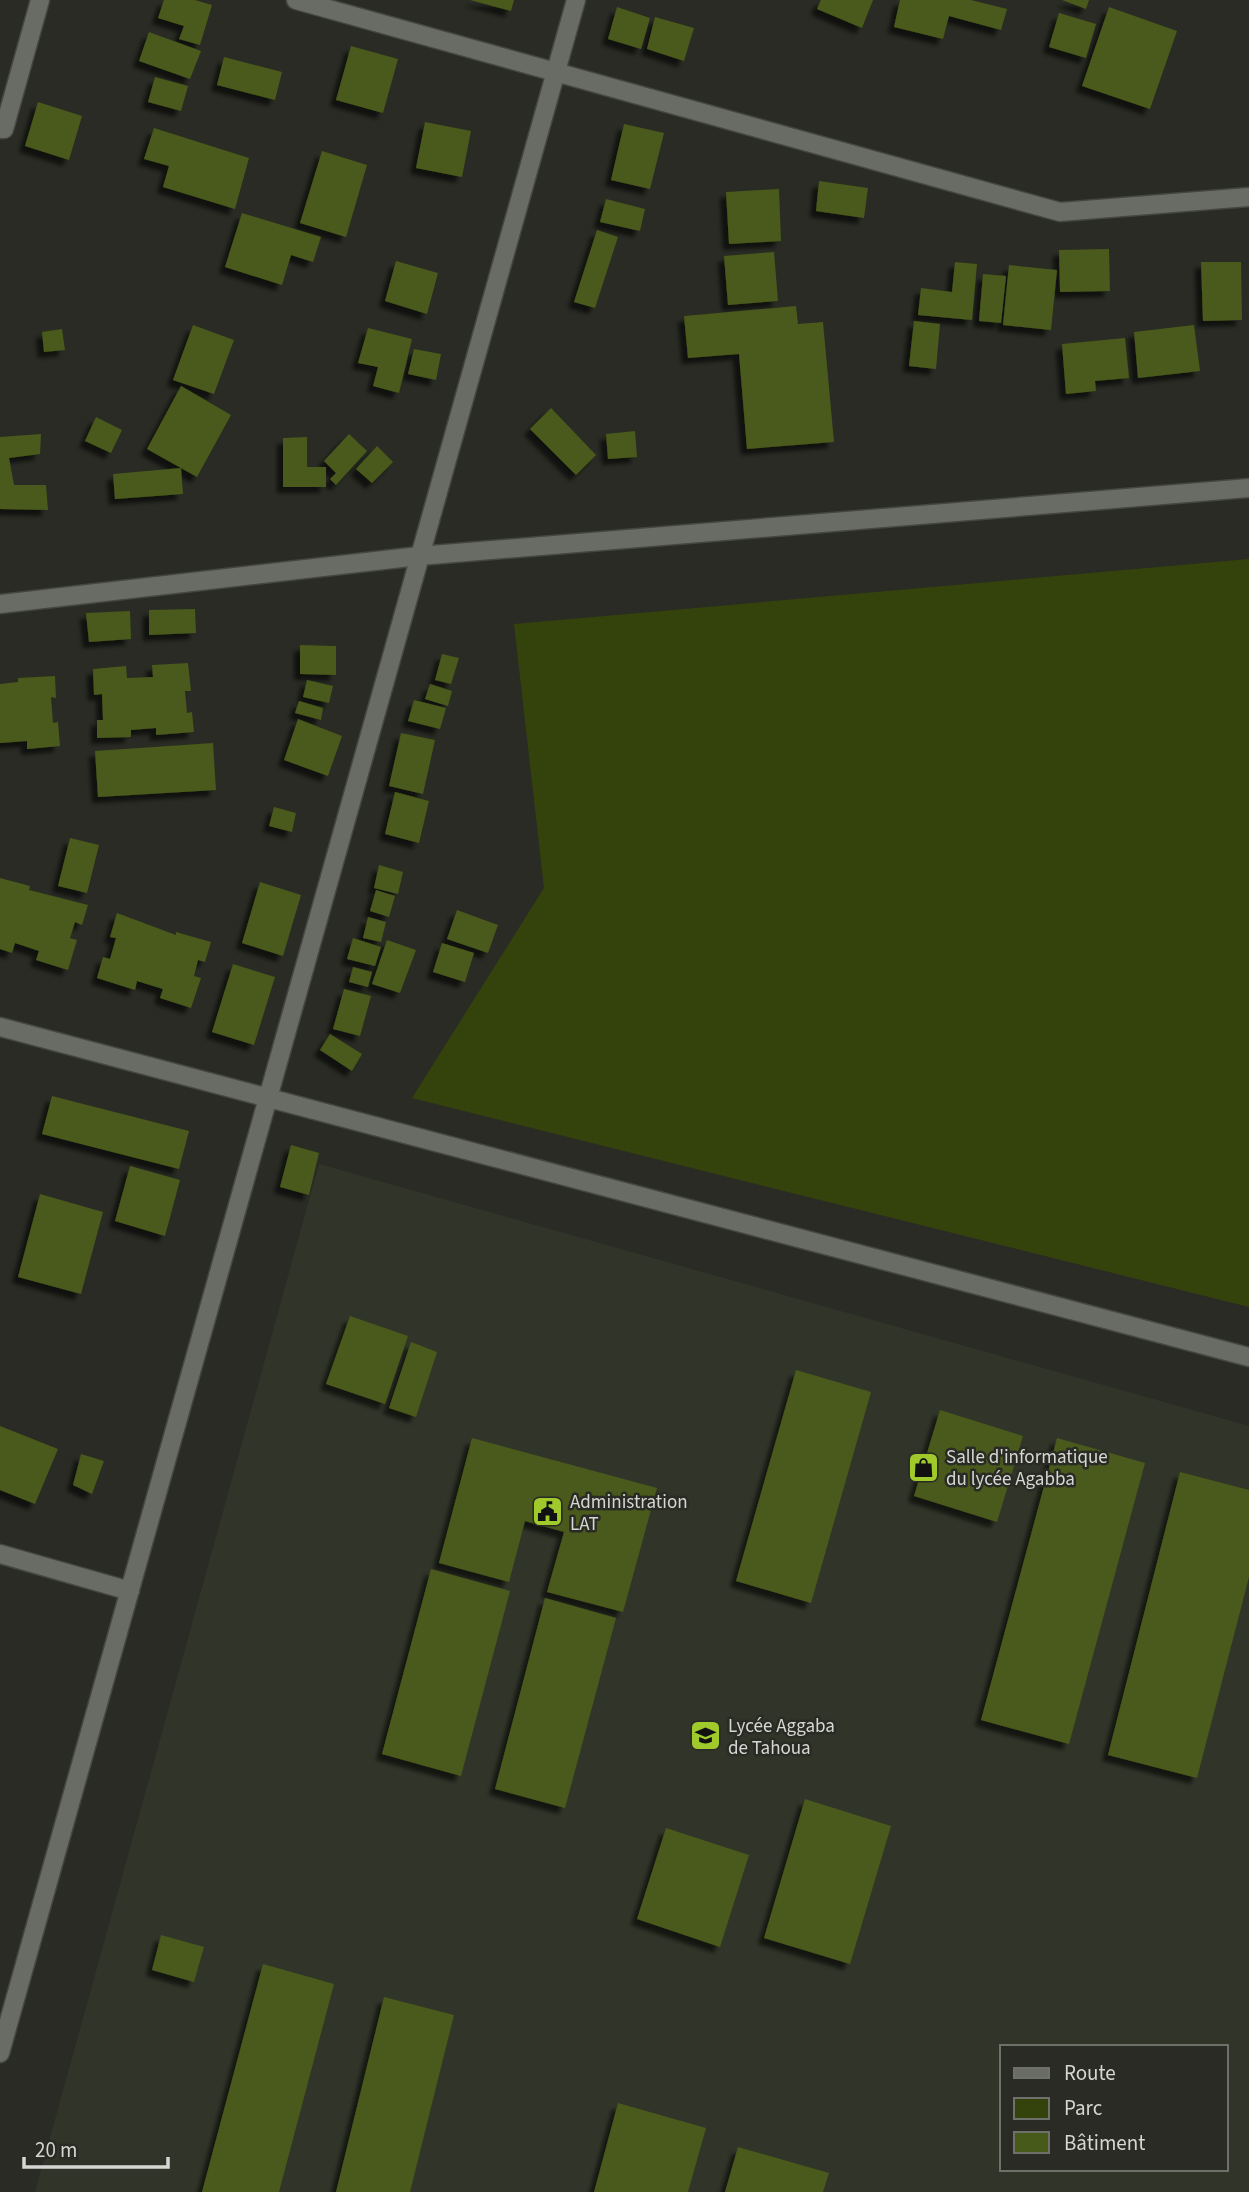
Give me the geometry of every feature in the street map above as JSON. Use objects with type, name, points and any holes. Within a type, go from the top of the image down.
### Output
[{"type":"street","points":[[0,129],[4,129],[40,0]]},
{"type":"street","points":[[296,0],[1060,212],[1249,197]]},
{"type":"street","points":[[0,2053],[576,0]]},
{"type":"street","points":[[0,604],[419,556],[1249,488]]},
{"type":"street","points":[[0,1027],[1249,1357]]},
{"type":"street","points":[[0,1554],[130,1591]]},
{"type":"shaded area","name":"Lycée Aggaba de Tahoua","points":[[319,1164],[1249,1426],[1249,2192],[35,2192]]},
{"type":"green space","points":[[1249,559],[1249,1307],[412,1098],[544,888],[514,624]]},
{"type":"building","points":[[164,0],[195,0],[212,5],[200,45],[179,39],[184,26],[158,18]]},
{"type":"building","points":[[470,0],[514,0],[511,11]]},
{"type":"building","points":[[821,0],[873,0],[862,28],[817,9]]},
{"type":"building","points":[[900,0],[971,0],[1007,9],[1001,30],[949,16],[943,39],[894,27]]},
{"type":"building","points":[[1062,0],[1089,0],[1086,9]]},
{"type":"building","points":[[617,7],[650,18],[641,49],[608,39]]},
{"type":"building","points":[[1109,7],[1177,31],[1150,109],[1082,86]]},
{"type":"building","points":[[1059,13],[1096,24],[1086,58],[1049,47]]},
{"type":"building","points":[[655,17],[694,28],[684,61],[647,49]]},
{"type":"building","points":[[149,32],[201,51],[190,79],[139,61]]},
{"type":"building","points":[[351,46],[398,59],[383,113],[336,100]]},
{"type":"building","points":[[224,57],[282,72],[275,100],[217,85]]},
{"type":"building","points":[[155,77],[188,86],[181,111],[148,102]]},
{"type":"building","points":[[38,102],[82,116],[69,160],[25,146]]},
{"type":"building","points":[[425,122],[471,131],[462,177],[416,168]]},
{"type":"building","points":[[624,124],[664,133],[650,189],[611,180]]},
{"type":"building","points":[[154,128],[249,158],[235,209],[163,187],[169,166],[144,159]]},
{"type":"building","points":[[322,151],[367,165],[346,237],[300,223]]},
{"type":"building","points":[[819,181],[868,188],[864,218],[816,211]]},
{"type":"building","points":[[779,189],[781,241],[729,244],[726,192]]},
{"type":"building","points":[[606,199],[645,209],[640,231],[600,222]]},
{"type":"building","points":[[242,213],[321,237],[313,262],[291,255],[282,285],[225,267]]},
{"type":"building","points":[[597,230],[618,237],[595,308],[574,302]]},
{"type":"building","points":[[1109,249],[1110,291],[1060,292],[1059,250]]},
{"type":"building","points":[[774,252],[778,301],[728,305],[724,256]]},
{"type":"building","points":[[396,261],[438,273],[427,314],[385,301]]},
{"type":"building","points":[[955,262],[977,264],[972,320],[918,315],[921,288],[952,292]]},
{"type":"building","points":[[1201,262],[1241,262],[1242,320],[1203,321]]},
{"type":"building","points":[[1009,265],[1057,270],[1051,330],[1003,325]]},
{"type":"building","points":[[983,274],[1006,276],[1001,323],[979,321]]},
{"type":"building","points":[[796,306],[798,324],[823,322],[834,442],[747,449],[739,354],[688,358],[684,316]]},
{"type":"building","points":[[914,321],[940,324],[936,369],[909,366]]},
{"type":"building","points":[[193,325],[234,340],[214,394],[173,380]]},
{"type":"building","points":[[1194,325],[1200,371],[1138,378],[1134,332]]},
{"type":"building","points":[[368,328],[412,339],[399,393],[373,386],[378,367],[358,363]]},
{"type":"building","points":[[62,329],[65,350],[44,352],[42,332]]},
{"type":"building","points":[[1125,338],[1129,378],[1095,381],[1096,391],[1066,394],[1062,344]]},
{"type":"building","points":[[414,349],[441,354],[436,380],[408,374]]},
{"type":"building","points":[[181,386],[231,415],[197,477],[147,449]]},
{"type":"building","points":[[551,408],[596,455],[576,475],[530,429]]},
{"type":"building","points":[[96,417],[122,430],[111,453],[85,441]]},
{"type":"building","points":[[635,431],[637,457],[608,459],[606,434]]},
{"type":"building","points":[[41,434],[40,454],[9,458],[14,485],[46,485],[48,510],[0,509],[0,437]]},
{"type":"building","points":[[349,434],[367,451],[336,485],[330,479],[336,473],[324,461]]},
{"type":"building","points":[[307,437],[307,467],[326,467],[326,487],[283,487],[283,438]]},
{"type":"building","points":[[377,446],[393,462],[372,483],[356,469]]},
{"type":"building","points":[[181,468],[183,494],[115,499],[113,474]]},
{"type":"building","points":[[195,609],[196,633],[149,635],[149,610]]},
{"type":"building","points":[[130,611],[131,639],[89,642],[86,613]]},
{"type":"building","points":[[300,645],[336,646],[336,675],[300,674]]},
{"type":"building","points":[[442,654],[459,658],[451,684],[435,680]]},
{"type":"building","points":[[188,663],[191,691],[185,691],[187,713],[192,712],[194,732],[156,735],[156,728],[131,730],[131,737],[97,738],[97,720],[103,720],[102,694],[94,695],[93,669],[126,666],[127,678],[153,677],[152,665]]},
{"type":"building","points":[[55,676],[56,698],[51,697],[53,723],[58,722],[60,746],[27,749],[27,741],[0,743],[0,684],[18,682],[18,678]]},
{"type":"building","points":[[307,680],[333,686],[329,703],[303,697]]},
{"type":"building","points":[[430,684],[452,691],[448,706],[425,699]]},
{"type":"building","points":[[414,700],[446,708],[440,729],[408,721]]},
{"type":"building","points":[[299,701],[323,708],[321,720],[295,713]]},
{"type":"building","points":[[298,719],[342,736],[328,776],[284,760]]},
{"type":"building","points":[[401,733],[435,740],[423,794],[389,786]]},
{"type":"building","points":[[213,743],[216,790],[98,797],[95,751]]},
{"type":"building","points":[[395,792],[429,801],[419,843],[385,834]]},
{"type":"building","points":[[274,807],[296,813],[292,832],[269,826]]},
{"type":"building","points":[[70,838],[99,845],[87,893],[58,886]]},
{"type":"building","points":[[379,865],[403,872],[398,894],[374,888]]},
{"type":"building","points":[[0,878],[30,886],[29,890],[88,905],[82,925],[75,922],[70,938],[77,940],[68,970],[36,960],[39,951],[15,943],[12,953],[0,949]]},
{"type":"building","points":[[260,882],[301,895],[283,956],[242,943]]},
{"type":"building","points":[[376,890],[395,896],[389,917],[370,911]]},
{"type":"building","points":[[457,910],[498,925],[488,953],[447,939]]},
{"type":"building","points":[[117,913],[176,935],[176,932],[211,942],[205,962],[198,960],[194,976],[201,978],[191,1008],[160,998],[163,989],[137,981],[135,990],[97,978],[103,957],[110,959],[116,938],[110,937]]},
{"type":"building","points":[[368,917],[386,922],[381,942],[363,938]]},
{"type":"building","points":[[353,938],[381,947],[375,966],[347,959]]},
{"type":"building","points":[[387,940],[416,950],[400,993],[372,984]]},
{"type":"building","points":[[442,943],[474,953],[465,982],[433,972]]},
{"type":"building","points":[[233,964],[275,977],[254,1045],[212,1032]]},
{"type":"building","points":[[353,967],[372,972],[368,987],[349,982]]},
{"type":"building","points":[[344,989],[371,996],[360,1036],[333,1029]]},
{"type":"building","points":[[330,1034],[362,1054],[352,1071],[320,1050]]},
{"type":"building","points":[[52,1096],[189,1131],[179,1169],[42,1134]]},
{"type":"building","points":[[291,1145],[319,1153],[309,1195],[280,1187]]},
{"type":"building","points":[[130,1166],[180,1180],[165,1236],[115,1221]]},
{"type":"building","points":[[40,1194],[103,1212],[81,1294],[18,1277]]},
{"type":"building","points":[[350,1316],[408,1336],[385,1404],[326,1384]]},
{"type":"building","points":[[411,1342],[437,1352],[416,1417],[389,1408]]},
{"type":"building","points":[[796,1370],[871,1392],[811,1603],[736,1581]]},
{"type":"building","points":[[940,1410],[1023,1436],[997,1522],[914,1496]]},
{"type":"building","points":[[0,1426],[58,1449],[35,1504],[0,1490]]},
{"type":"building","points":[[472,1438],[657,1488],[623,1612],[547,1592],[564,1532],[525,1521],[509,1582],[439,1563]]},
{"type":"building","points":[[1057,1438],[1145,1463],[1069,1744],[981,1720]]},
{"type":"building","points":[[81,1454],[104,1461],[92,1494],[73,1485]]},
{"type":"building","points":[[1180,1472],[1249,1490],[1249,1577],[1197,1778],[1108,1755]]},
{"type":"building","points":[[431,1569],[510,1591],[461,1776],[382,1754]]},
{"type":"building","points":[[545,1598],[616,1618],[565,1808],[495,1789]]},
{"type":"building","points":[[805,1799],[891,1826],[850,1964],[764,1938]]},
{"type":"building","points":[[666,1828],[749,1855],[720,1947],[637,1919]]},
{"type":"building","points":[[161,1935],[204,1947],[194,1982],[152,1970]]},
{"type":"building","points":[[263,1964],[334,1984],[279,2192],[202,2192]]},
{"type":"building","points":[[384,1997],[454,2015],[410,2192],[336,2192]]},
{"type":"building","points":[[618,2103],[706,2128],[688,2192],[594,2192]]},
{"type":"building","points":[[738,2147],[829,2173],[823,2192],[725,2192]]},
{"type":"place","name":"Salle d'informatique du lycée Agabba","points":[[923,1467]]},
{"type":"place","name":"Administration LAT","points":[[547,1512]]},
{"type":"place","name":"Lycée Aggaba de Tahoua","points":[[705,1736]]}]
